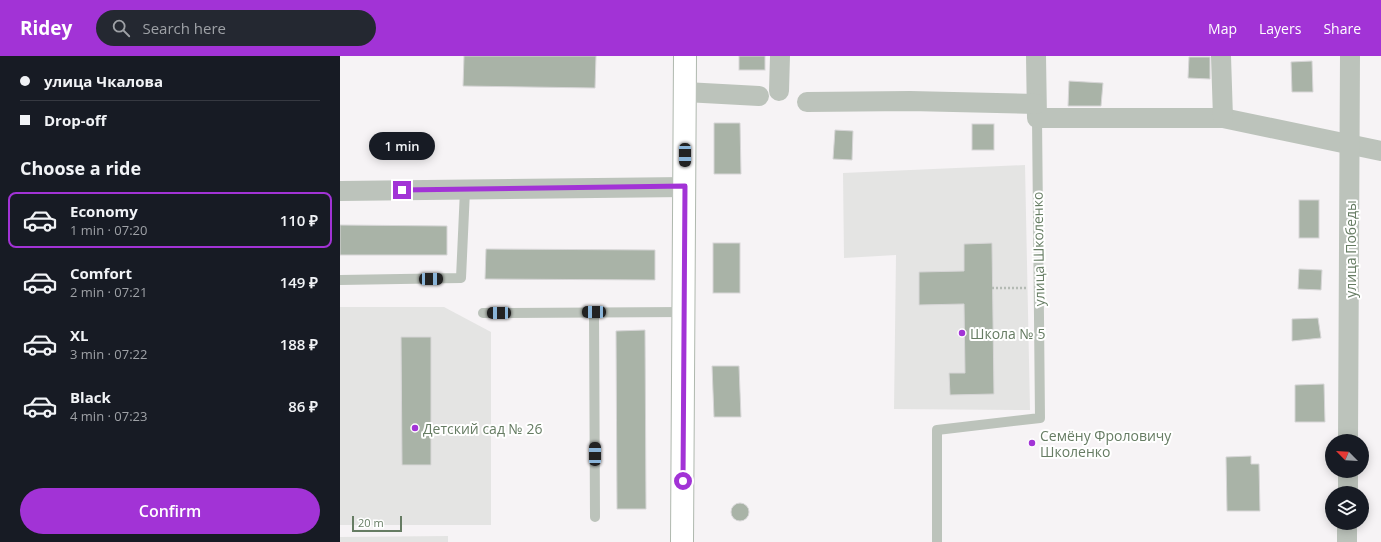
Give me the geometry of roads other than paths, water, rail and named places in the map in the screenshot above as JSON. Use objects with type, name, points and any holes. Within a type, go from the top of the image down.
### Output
[{"type":"street","points":[[682,542],[685,56]]},
{"type":"street","points":[[780,56],[780,91]]},
{"type":"street","name":"улица Школенко","points":[[1036,56],[1036,111]]},
{"type":"street","points":[[1221,56],[1223,118]]},
{"type":"street","name":"улица Победы","points":[[1348,434],[1350,56]]},
{"type":"street","points":[[685,92],[759,96]]},
{"type":"street","points":[[806,102],[910,101],[1036,111],[1223,118],[1350,145],[1381,150]]},
{"type":"street","points":[[340,191],[685,186]]},
{"type":"street","points":[[1347,530],[1347,542]]},
{"type":"lane","name":"улица Школенко","points":[[937,542],[937,430],[1040,418],[1036,111]]},
{"type":"lane","points":[[340,280],[461,278],[465,190]]},
{"type":"lane","points":[[594,312],[595,517]]},
{"type":"lane","points":[[483,313],[684,312]]},
{"type":"place","name":"Школа № 5","points":[[962,333]]},
{"type":"place","name":"Детский сад № 26","points":[[415,428]]},
{"type":"place","name":"Семёну Фроловичу Школенко","points":[[1032,443]]}]
